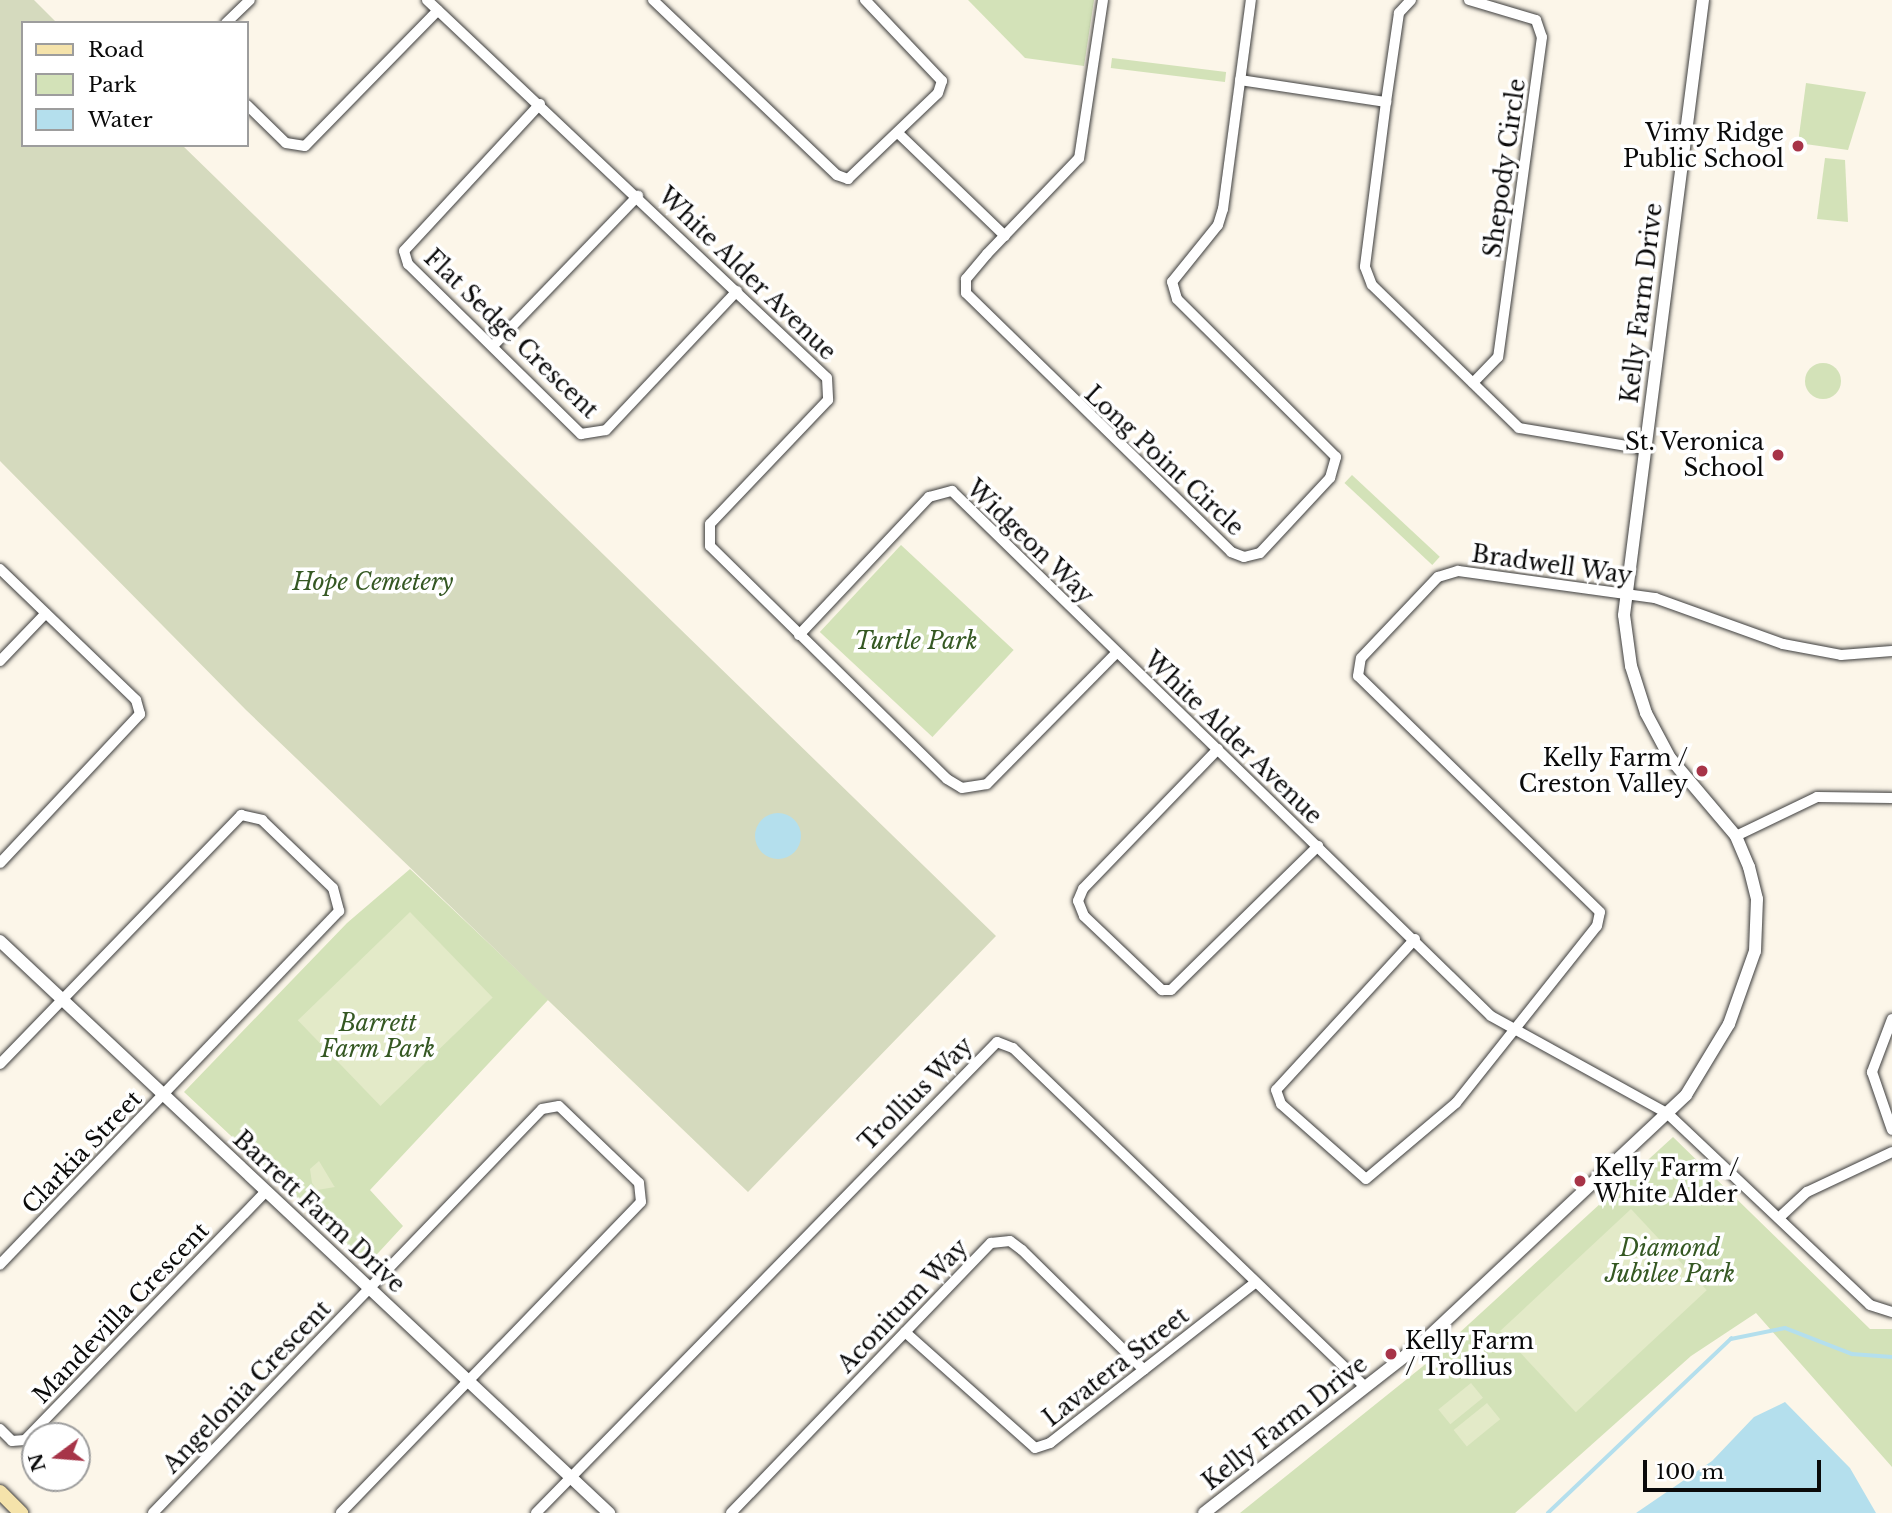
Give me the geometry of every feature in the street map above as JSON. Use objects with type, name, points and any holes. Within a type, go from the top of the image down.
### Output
[{"type":"main road","points":[[0,1492],[22,1513]]},
{"type":"street","points":[[228,21],[250,0]]},
{"type":"street","name":"White Alder Avenue","points":[[427,0],[821,370],[830,389],[828,400],[719,512],[707,534],[718,558],[947,779],[976,789],[1000,773],[1116,653],[1513,1031],[1607,1076],[1667,1113],[1782,1216],[1870,1305],[1892,1311]]},
{"type":"street","points":[[653,0],[837,176],[859,175],[899,134],[942,81],[865,0]]},
{"type":"street","name":"Long Point Circle","points":[[1103,0],[1083,149],[966,279],[972,305],[1231,552],[1261,553],[1330,478],[1336,457],[1177,299],[1172,282],[1219,225],[1251,0]]},
{"type":"street","points":[[1411,0],[1399,13],[1386,102],[1365,267],[1372,285],[1473,383],[1533,434],[1644,449]]},
{"type":"street","name":"Shepody Circle","points":[[1469,0],[1536,20],[1542,37],[1498,357],[1473,383]]},
{"type":"street","name":"Kelly Farm Drive","points":[[1204,1513],[1423,1342],[1667,1113],[1711,1059],[1755,951],[1757,899],[1736,836],[1670,758],[1646,713],[1630,666],[1624,594],[1703,0]]},
{"type":"street","points":[[248,107],[286,143],[305,146],[438,10]]},
{"type":"street","points":[[1240,80],[1386,102]]},
{"type":"street","name":"Flat Sedge Crescent","points":[[540,104],[404,251],[408,264],[581,434],[593,437],[606,430],[737,291]]},
{"type":"street","points":[[899,134],[1004,236]]},
{"type":"street","points":[[493,346],[638,196]]},
{"type":"street","name":"Widgeon Way","points":[[799,635],[943,489],[960,496],[1116,653]]},
{"type":"street","points":[[0,569],[136,700],[140,713],[0,863]]},
{"type":"street","name":"Bradwell Way","points":[[1513,1031],[1597,926],[1600,912],[1362,681],[1358,666],[1447,572],[1624,594],[1692,609],[1783,644],[1841,655],[1892,651]]},
{"type":"street","points":[[0,661],[46,613]]},
{"type":"street","points":[[1218,749],[1083,889],[1078,901],[1084,916],[1162,990],[1171,990],[1318,846]]},
{"type":"street","points":[[1736,836],[1817,797],[1892,798]]},
{"type":"street","name":"Clarkia Street","points":[[0,1265],[339,911],[333,888],[262,820],[241,815],[62,1000]]},
{"type":"street","points":[[1415,939],[1276,1090],[1281,1104],[1353,1174],[1375,1177],[1456,1103],[1513,1031]]},
{"type":"street","name":"Barrett Farm Drive","points":[[0,941],[609,1513]]},
{"type":"street","points":[[0,1064],[62,1000]]},
{"type":"street","points":[[1892,1019],[1872,1072],[1874,1094],[1892,1130]]},
{"type":"street","name":"Trollius Way","points":[[571,1477],[997,1042],[1013,1048],[1365,1387]]},
{"type":"street","name":"Angelonia Crescent","points":[[153,1513],[542,1109],[559,1106],[639,1184],[641,1202],[469,1381]]},
{"type":"street","points":[[1782,1216],[1815,1188],[1892,1152]]},
{"type":"street","name":"Mandevilla Crescent","points":[[0,1429],[12,1441],[25,1440],[266,1191]]},
{"type":"street","name":"Aconitum Way","points":[[731,1513],[991,1243],[1010,1241],[1144,1370]]},
{"type":"street","name":"Lavatera Street","points":[[905,1332],[1035,1448],[1144,1370],[1256,1282]]},
{"type":"street","points":[[341,1513],[469,1381]]},
{"type":"street","points":[[536,1513],[571,1477]]},
{"type":"green space","name":"Hope Cemetery","points":[[0,0],[34,0],[55,21],[21,21],[21,147],[184,147],[996,936],[748,1192],[246,710],[0,461]]},
{"type":"green space","points":[[968,0],[1094,0],[1084,66],[1025,58]]},
{"type":"green space","points":[[1112,58],[1226,72],[1225,82],[1111,68]]},
{"type":"green space","points":[[1806,83],[1866,92],[1848,150],[1798,143]]},
{"type":"green space","points":[[1825,158],[1845,160],[1848,222],[1817,219]]},
{"type":"green space","points":[[1823,363],[1836,368],[1841,381],[1836,394],[1823,399],[1810,394],[1805,381],[1810,368]]},
{"type":"green space","points":[[1352,475],[1440,557],[1432,565],[1344,483]]},
{"type":"green space","name":"Turtle Park","points":[[901,545],[1014,650],[932,737],[820,632]]},
{"type":"green space","name":"Barrett Farm Park","points":[[410,869],[548,999],[748,1192],[548,1000],[370,1190],[403,1226],[368,1264],[184,1092],[347,923]]},
{"type":"green space","points":[[410,912],[493,998],[380,1106],[298,1020]]},
{"type":"green space","name":"Diamond Jubilee Park","points":[[1673,1137],[1870,1329],[1892,1329],[1892,1467],[1756,1313],[1691,1356],[1515,1513],[1240,1513],[1422,1367]]},
{"type":"green space","points":[[319,1161],[335,1187],[317,1190],[312,1183],[310,1169]]},
{"type":"green space","points":[[1631,1209],[1707,1290],[1576,1412],[1500,1331]]},
{"type":"green space","points":[[1471,1383],[1483,1398],[1450,1424],[1438,1409]]},
{"type":"green space","points":[[1487,1403],[1500,1419],[1467,1446],[1454,1430]]},
{"type":"water","points":[[778,813],[794,820],[801,836],[794,852],[778,859],[762,852],[755,836],[762,820]]},
{"type":"water","points":[[1785,1402],[1850,1468],[1876,1513],[1636,1513],[1712,1461],[1754,1417]]},
{"type":"waterway","points":[[1548,1513],[1731,1339],[1785,1328],[1852,1354],[1892,1357]]},
{"type":"place","name":"Vimy Ridge Public School","points":[[1798,146]]},
{"type":"place","name":"St. Veronica School","points":[[1778,455]]},
{"type":"place","name":"Kelly Farm / Creston Valley","points":[[1702,771]]},
{"type":"place","name":"Kelly Farm / White Alder","points":[[1580,1181]]},
{"type":"place","name":"Kelly Farm / Trollius","points":[[1391,1354]]}]
